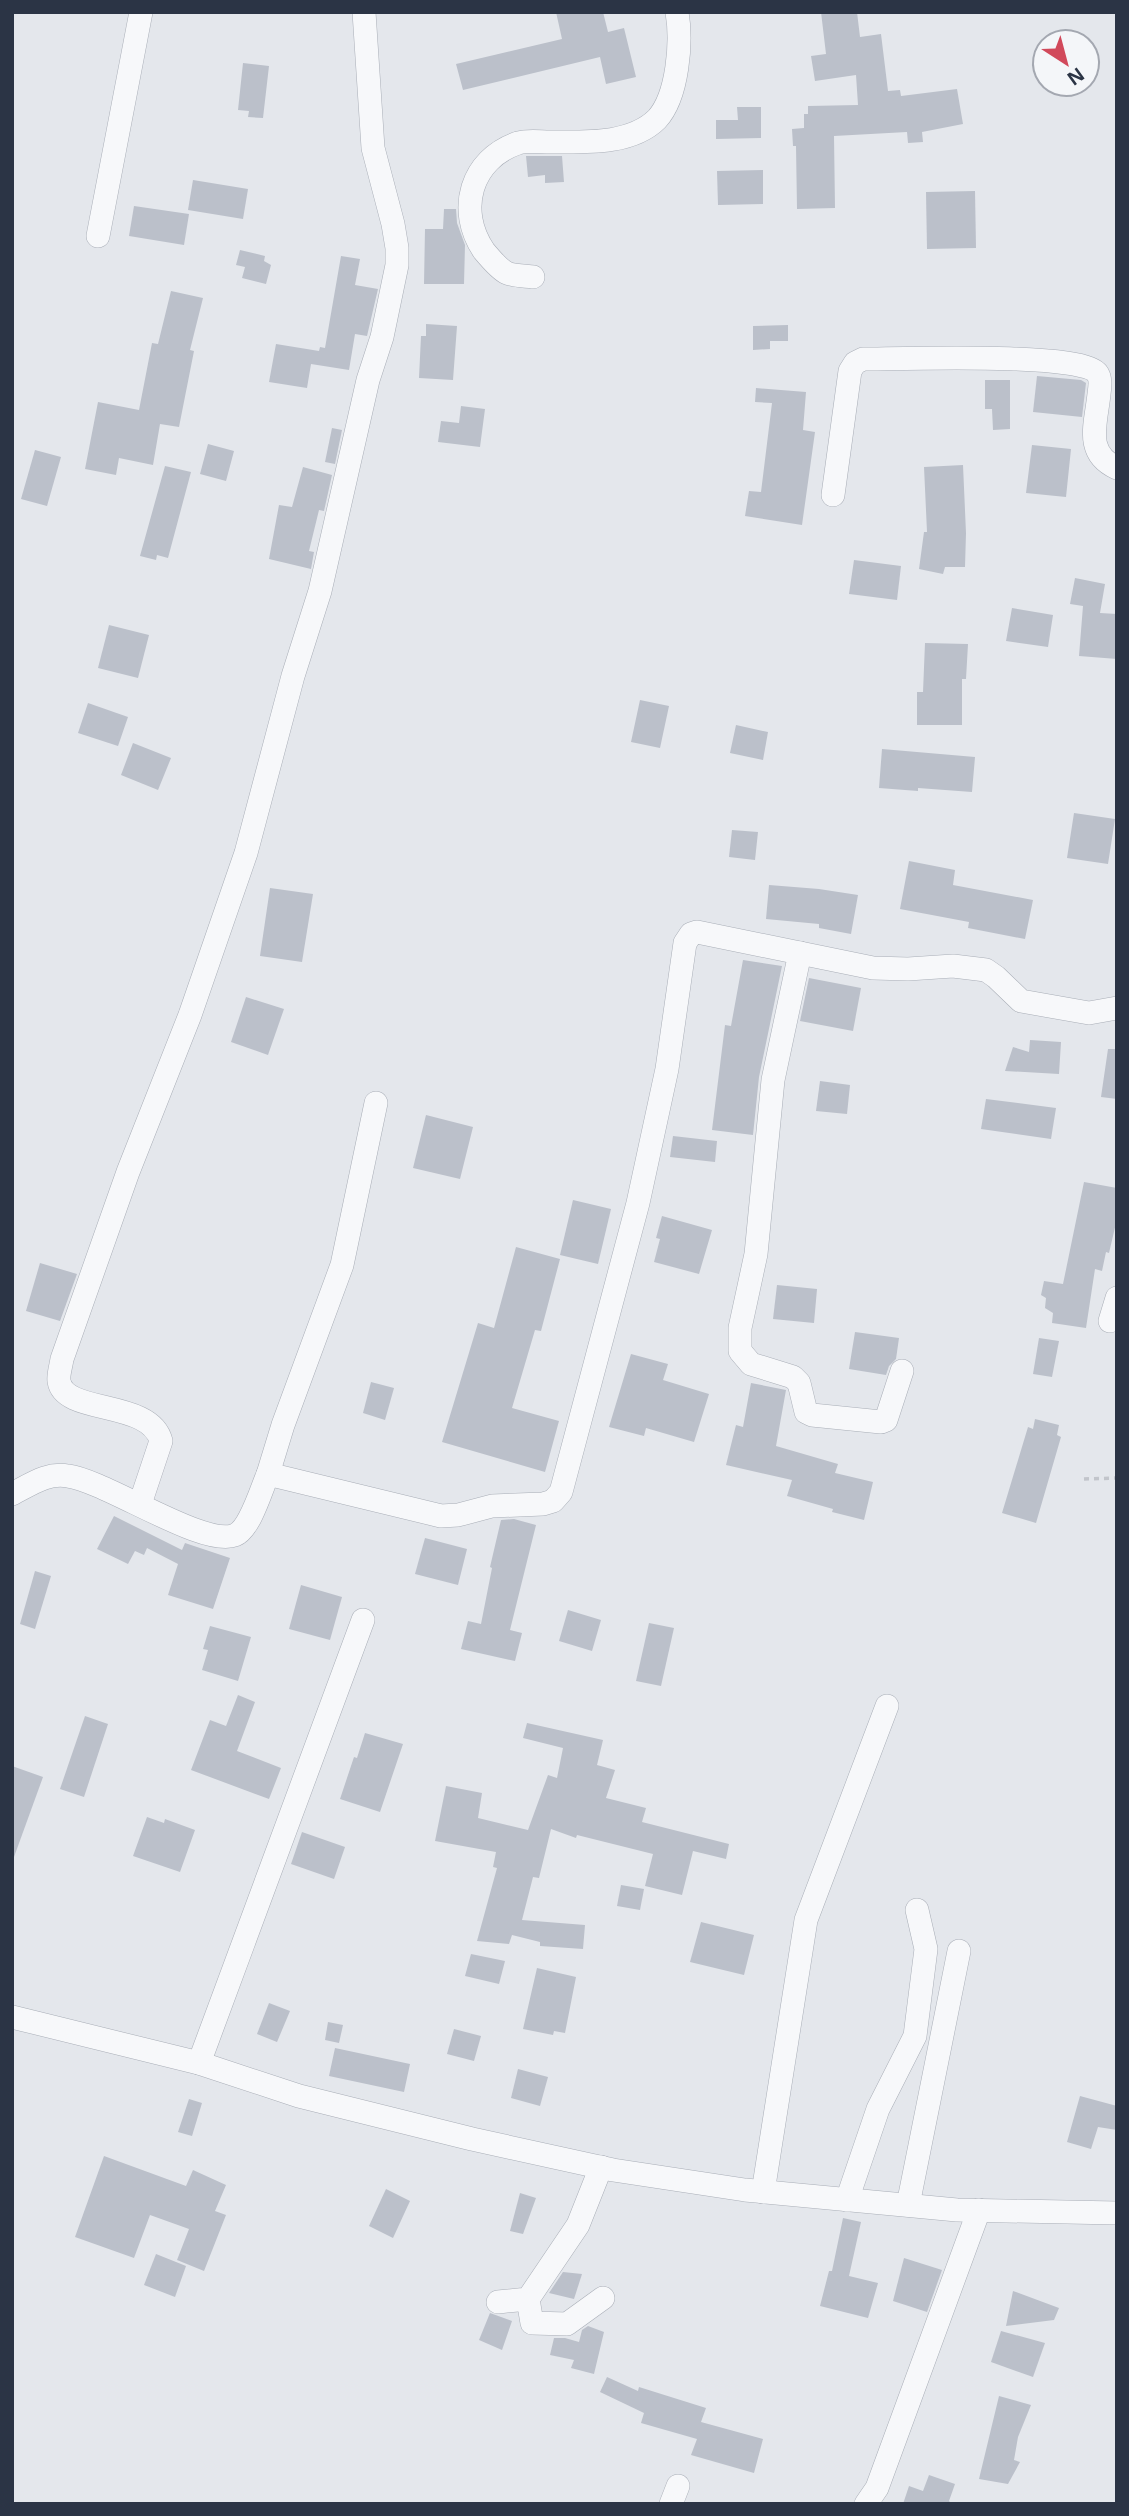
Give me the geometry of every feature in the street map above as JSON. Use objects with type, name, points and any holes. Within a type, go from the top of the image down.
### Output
[{"type":"street","points":[[98,236],[141,12]]},
{"type":"street","points":[[140,1504],[161,1441],[159,1433],[152,1424],[120,1411],[74,1399],[64,1392],[59,1382],[62,1359],[128,1172],[190,1014],[246,853],[293,676],[320,590],[368,380],[382,337],[397,265],[397,248],[373,148],[364,12]]},
{"type":"street","points":[[533,277],[507,273],[484,251],[469,211],[471,187],[496,154],[520,142],[587,142],[636,134],[657,119],[673,93],[677,77],[677,12]]},
{"type":"street","points":[[833,495],[850,371],[855,363],[863,359],[1029,359],[1088,365],[1097,373],[1100,384],[1096,452],[1104,463],[1117,468]]},
{"type":"street","points":[[268,1474],[441,1516],[458,1515],[492,1506],[544,1504],[553,1501],[561,1492],[638,1203],[667,1069],[685,943],[691,934],[697,932],[873,968],[908,969],[953,965],[986,970],[1021,1002],[1089,1013],[1117,1008]]},
{"type":"street","points":[[800,953],[773,1080],[756,1254],[740,1328],[740,1351],[751,1364],[793,1377],[799,1383],[806,1412],[812,1415],[881,1422],[886,1420],[902,1371]]},
{"type":"street","points":[[12,1494],[37,1480],[69,1476],[140,1504],[188,1528],[222,1537],[235,1535],[246,1527],[268,1474],[283,1425],[342,1265],[376,1103]]},
{"type":"street","points":[[1110,1321],[1117,1298]]},
{"type":"street","points":[[199,2063],[363,1620]]},
{"type":"street","points":[[763,2192],[807,1920],[887,1706]]},
{"type":"street","points":[[847,2200],[878,2109],[915,2036],[926,1949],[917,1910]]},
{"type":"street","points":[[908,2205],[959,1951]]},
{"type":"street","points":[[12,2017],[199,2063],[299,2096],[472,2139],[601,2167],[763,2192],[847,2200],[979,2210],[1117,2213]]},
{"type":"street","points":[[601,2167],[578,2225],[528,2299],[533,2323],[567,2324],[603,2298]]},
{"type":"street","points":[[866,2504],[877,2488],[979,2210]]},
{"type":"street","points":[[498,2302],[528,2299]]},
{"type":"path","points":[[1084,1479],[1117,1478]]},
{"type":"building","points":[[556,12],[603,12],[608,32],[624,28],[636,77],[606,84],[600,57],[463,90],[456,64],[562,39]]},
{"type":"building","points":[[821,12],[857,12],[860,37],[881,34],[888,91],[900,90],[901,96],[957,89],[963,124],[922,132],[923,142],[908,143],[907,132],[834,136],[835,208],[797,209],[796,146],[793,146],[792,129],[804,128],[804,114],[808,114],[808,106],[858,105],[856,75],[815,81],[811,56],[826,54]]},
{"type":"building","points":[[243,63],[269,66],[263,118],[248,117],[249,111],[238,110]]},
{"type":"building","points":[[737,107],[761,107],[761,138],[716,139],[716,120],[738,120]]},
{"type":"building","points":[[526,156],[562,156],[564,182],[545,183],[545,175],[528,177]]},
{"type":"building","points":[[763,170],[763,204],[718,205],[717,171]]},
{"type":"building","points":[[193,180],[248,189],[243,219],[188,210]]},
{"type":"building","points":[[975,191],[976,248],[927,249],[926,192]]},
{"type":"building","points":[[134,206],[189,214],[184,245],[129,236]]},
{"type":"building","points":[[444,209],[456,209],[457,223],[465,245],[464,284],[424,284],[425,229],[443,229]]},
{"type":"building","points":[[240,250],[265,256],[264,261],[271,265],[266,284],[242,278],[245,267],[236,265]]},
{"type":"building","points":[[341,256],[360,259],[355,285],[378,289],[367,336],[355,334],[349,370],[311,364],[307,388],[269,382],[276,344],[319,351],[320,347],[325,348]]},
{"type":"building","points":[[171,291],[203,298],[190,350],[194,351],[179,427],[160,424],[153,465],[119,458],[116,475],[85,469],[98,402],[139,410],[152,343],[158,344]]},
{"type":"building","points":[[426,324],[457,326],[453,380],[419,378],[421,336],[426,336]]},
{"type":"building","points":[[788,325],[788,341],[770,341],[770,349],[753,350],[753,326]]},
{"type":"building","points":[[1037,376],[1081,380],[1086,383],[1082,417],[1033,412]]},
{"type":"building","points":[[985,380],[1010,380],[1010,429],[993,430],[992,409],[985,409]]},
{"type":"building","points":[[756,388],[806,392],[803,430],[815,432],[802,525],[745,516],[749,491],[761,492],[772,403],[755,402]]},
{"type":"building","points":[[461,406],[485,409],[480,447],[438,442],[441,421],[459,423]]},
{"type":"building","points":[[332,428],[342,430],[335,464],[325,462]]},
{"type":"building","points":[[208,444],[234,451],[226,481],[200,474]]},
{"type":"building","points":[[1032,445],[1071,449],[1066,497],[1026,493]]},
{"type":"building","points":[[35,450],[61,457],[47,506],[21,499]]},
{"type":"building","points":[[963,465],[965,567],[945,567],[943,574],[919,569],[924,532],[927,532],[924,467]]},
{"type":"building","points":[[165,466],[191,472],[168,558],[157,555],[156,560],[140,556]]},
{"type":"building","points":[[303,467],[332,475],[324,511],[319,510],[309,551],[314,552],[311,569],[269,559],[279,505],[292,507]]},
{"type":"building","points":[[854,560],[901,566],[897,600],[849,594]]},
{"type":"building","points":[[1075,578],[1105,584],[1100,613],[1117,614],[1117,659],[1079,656],[1083,606],[1070,604]]},
{"type":"building","points":[[1012,608],[1053,615],[1048,647],[1006,641]]},
{"type":"building","points":[[109,625],[149,635],[138,678],[98,668]]},
{"type":"building","points":[[925,643],[968,644],[966,679],[962,679],[962,725],[917,725],[917,692],[923,692]]},
{"type":"building","points":[[640,700],[669,706],[660,748],[631,742]]},
{"type":"building","points":[[88,703],[128,717],[118,746],[78,733]]},
{"type":"building","points":[[736,725],[768,732],[763,760],[730,753]]},
{"type":"building","points":[[133,743],[171,758],[158,790],[121,775]]},
{"type":"building","points":[[882,749],[975,757],[972,792],[879,788]]},
{"type":"building","points":[[1074,813],[1115,819],[1108,864],[1067,858]]},
{"type":"building","points":[[732,830],[758,832],[755,860],[729,857]]},
{"type":"building","points":[[909,861],[955,870],[953,885],[1033,900],[1025,939],[968,928],[969,922],[900,909]]},
{"type":"building","points":[[769,885],[858,895],[851,934],[819,928],[819,924],[766,919]]},
{"type":"building","points":[[270,888],[313,894],[302,962],[260,956]]},
{"type":"building","points":[[743,960],[782,966],[759,1077],[753,1135],[712,1130],[725,1025],[731,1026]]},
{"type":"building","points":[[809,978],[861,988],[853,1031],[800,1021]]},
{"type":"building","points":[[246,997],[284,1009],[268,1055],[231,1042]]},
{"type":"building","points":[[1030,1040],[1061,1042],[1059,1074],[1005,1071],[1013,1047],[1029,1052]]},
{"type":"building","points":[[1108,1049],[1117,1049],[1117,1099],[1101,1097]]},
{"type":"building","points":[[820,1081],[850,1085],[847,1114],[816,1111]]},
{"type":"building","points":[[986,1099],[1056,1108],[1051,1139],[981,1129]]},
{"type":"building","points":[[426,1115],[473,1127],[460,1179],[413,1168]]},
{"type":"building","points":[[673,1136],[717,1141],[715,1162],[670,1157]]},
{"type":"building","points":[[1084,1182],[1117,1188],[1117,1219],[1102,1271],[1095,1269],[1086,1328],[1052,1323],[1053,1313],[1045,1308],[1046,1298],[1041,1295],[1044,1281],[1063,1284]]},
{"type":"building","points":[[573,1200],[611,1209],[598,1264],[560,1255]]},
{"type":"building","points":[[662,1216],[712,1230],[699,1274],[654,1262],[660,1239],[656,1238]]},
{"type":"building","points":[[516,1247],[560,1259],[541,1331],[535,1330],[512,1408],[559,1421],[545,1472],[442,1442],[478,1323],[494,1328]]},
{"type":"building","points":[[40,1263],[77,1274],[60,1321],[26,1311]]},
{"type":"building","points":[[777,1285],[817,1289],[814,1323],[773,1319]]},
{"type":"building","points":[[855,1332],[899,1338],[896,1359],[889,1366],[886,1375],[849,1369]]},
{"type":"building","points":[[1039,1338],[1059,1341],[1052,1377],[1033,1374]]},
{"type":"building","points":[[631,1354],[668,1364],[663,1380],[709,1394],[694,1442],[646,1428],[644,1436],[609,1427]]},
{"type":"building","points":[[371,1382],[394,1388],[385,1420],[363,1413]]},
{"type":"building","points":[[751,1383],[786,1390],[776,1446],[838,1464],[835,1473],[873,1482],[864,1520],[787,1496],[792,1480],[726,1465],[736,1425],[743,1427]]},
{"type":"building","points":[[1035,1419],[1059,1425],[1057,1435],[1061,1437],[1036,1523],[1002,1513],[1028,1427],[1033,1429]]},
{"type":"building","points":[[114,1516],[182,1550],[185,1543],[230,1558],[213,1609],[168,1595],[178,1564],[147,1548],[144,1555],[135,1551],[128,1564],[97,1549]]},
{"type":"building","points":[[514,1519],[536,1525],[510,1630],[522,1633],[515,1661],[461,1649],[468,1621],[481,1624],[501,1520]]},
{"type":"building","points":[[425,1538],[467,1549],[458,1585],[415,1574]]},
{"type":"building","points":[[35,1571],[51,1576],[35,1629],[20,1624]]},
{"type":"building","points":[[301,1585],[342,1597],[330,1640],[289,1629]]},
{"type":"building","points":[[568,1610],[601,1620],[592,1651],[559,1641]]},
{"type":"building","points":[[649,1623],[674,1628],[661,1686],[636,1681]]},
{"type":"building","points":[[210,1626],[251,1637],[238,1681],[202,1670],[208,1650],[203,1649]]},
{"type":"building","points":[[238,1695],[255,1702],[237,1751],[281,1768],[269,1799],[191,1770],[210,1720],[226,1726]]},
{"type":"building","points":[[85,1716],[108,1724],[84,1797],[60,1789]]},
{"type":"building","points":[[527,1723],[603,1740],[597,1765],[615,1770],[606,1798],[646,1808],[642,1822],[729,1844],[726,1859],[693,1851],[682,1895],[645,1886],[653,1854],[577,1835],[576,1838],[551,1829],[539,1878],[533,1877],[522,1920],[585,1925],[583,1949],[540,1946],[540,1942],[512,1935],[509,1944],[477,1941],[497,1868],[493,1867],[496,1852],[435,1841],[446,1786],[482,1793],[478,1818],[528,1830],[548,1775],[557,1778],[563,1748],[523,1738]]},
{"type":"building","points":[[365,1733],[403,1744],[380,1812],[340,1799]]},
{"type":"building","points":[[12,1766],[43,1777],[14,1857],[12,1857]]},
{"type":"building","points":[[147,1817],[164,1823],[165,1819],[195,1830],[180,1872],[133,1856]]},
{"type":"building","points":[[302,1832],[345,1847],[334,1879],[291,1864]]},
{"type":"building","points":[[621,1885],[644,1889],[640,1910],[617,1906]]},
{"type":"building","points":[[701,1922],[754,1935],[744,1975],[690,1962]]},
{"type":"building","points":[[471,1954],[505,1961],[499,1984],[465,1976]]},
{"type":"building","points":[[537,1968],[576,1977],[565,2033],[554,2031],[553,2035],[523,2029]]},
{"type":"building","points":[[269,2003],[290,2011],[277,2042],[257,2034]]},
{"type":"building","points":[[328,2022],[343,2025],[339,2043],[325,2040]]},
{"type":"building","points":[[454,2029],[481,2036],[474,2061],[447,2054]]},
{"type":"building","points":[[335,2048],[410,2064],[404,2092],[329,2076]]},
{"type":"building","points":[[518,2069],[548,2077],[540,2106],[511,2098]]},
{"type":"building","points":[[1080,2096],[1117,2106],[1117,2130],[1098,2127],[1091,2149],[1067,2142]]},
{"type":"building","points":[[189,2099],[202,2103],[192,2136],[178,2132]]},
{"type":"building","points":[[104,2156],[186,2186],[193,2170],[226,2185],[215,2211],[226,2215],[204,2271],[177,2260],[189,2229],[150,2215],[134,2258],[75,2237]]},
{"type":"building","points":[[386,2189],[410,2201],[393,2238],[369,2226]]},
{"type":"building","points":[[520,2193],[536,2198],[523,2234],[510,2231]]},
{"type":"building","points":[[843,2218],[861,2222],[849,2276],[878,2283],[868,2318],[820,2306],[829,2271],[832,2271]]},
{"type":"building","points":[[156,2254],[186,2266],[175,2297],[144,2285]]},
{"type":"building","points":[[904,2258],[942,2270],[927,2312],[893,2301]]},
{"type":"building","points":[[563,2272],[582,2274],[574,2299],[549,2293]]},
{"type":"building","points":[[1013,2291],[1059,2308],[1054,2320],[1006,2326]]},
{"type":"building","points":[[490,2313],[512,2321],[502,2350],[479,2340]]},
{"type":"building","points":[[588,2326],[604,2332],[594,2374],[571,2368],[574,2360],[550,2355],[554,2338],[579,2342],[582,2330]]},
{"type":"building","points":[[1001,2331],[1045,2343],[1033,2377],[991,2362]]},
{"type":"building","points":[[607,2377],[638,2391],[639,2387],[706,2408],[701,2422],[763,2439],[754,2473],[691,2455],[697,2439],[641,2423],[644,2413],[600,2392]]},
{"type":"building","points":[[999,2396],[1031,2405],[1018,2437],[1014,2460],[1020,2462],[1008,2484],[979,2479]]},
{"type":"building","points":[[929,2475],[955,2484],[949,2501],[952,2504],[903,2504],[909,2486],[923,2491]]}]
